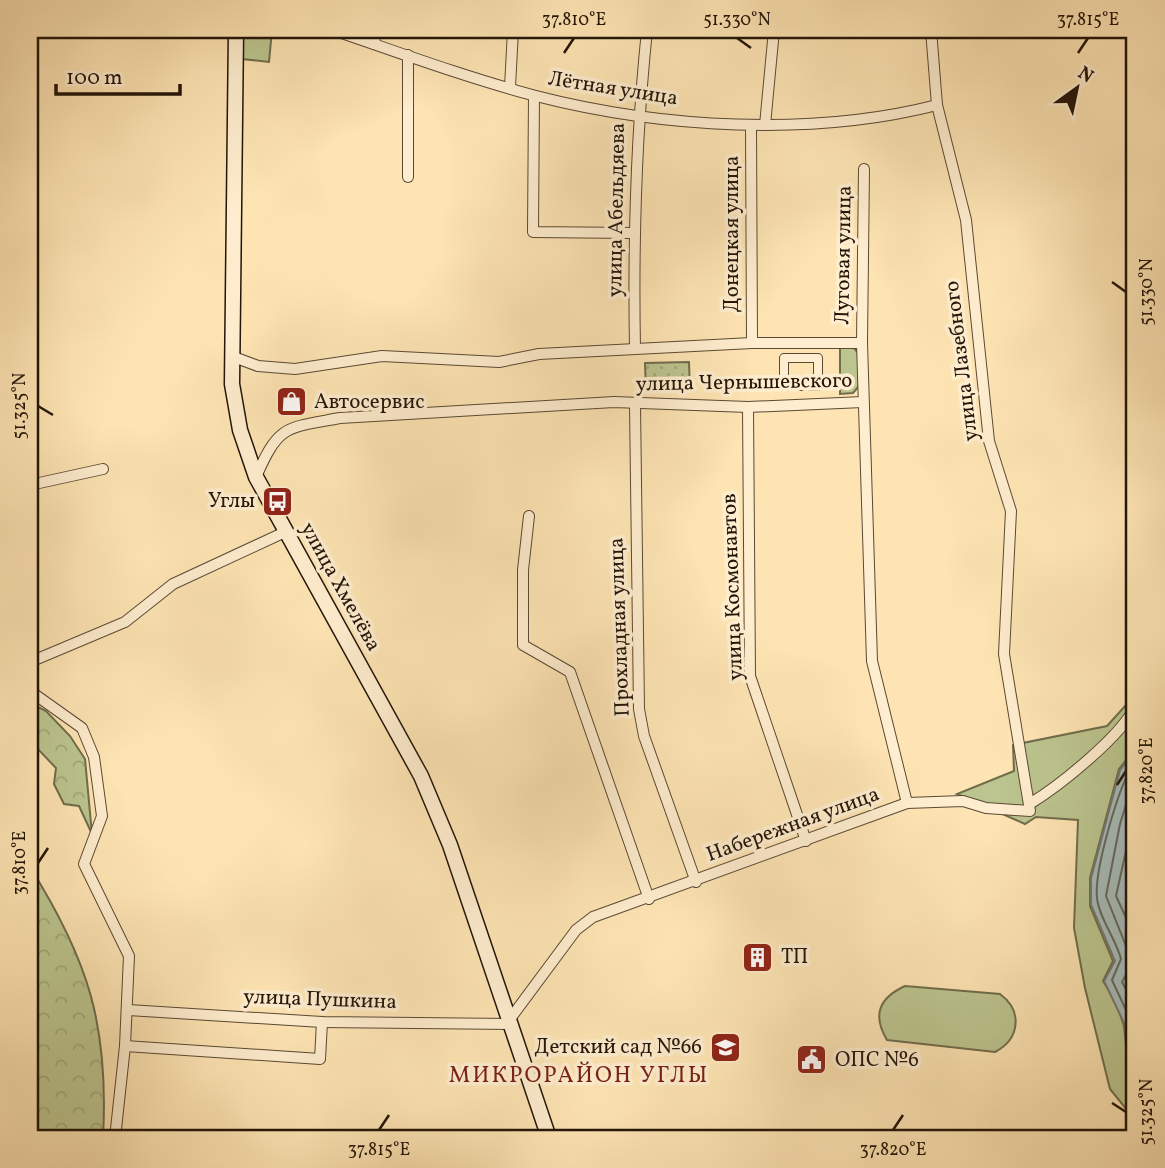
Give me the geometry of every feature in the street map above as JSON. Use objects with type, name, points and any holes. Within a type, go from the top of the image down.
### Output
[{"type":"main road","name":"улица Хмелёва","points":[[236,30],[231,356],[235,409],[256,477],[421,776],[450,845],[549,1138]]},
{"type":"street","name":"Лётная улица","points":[[333,30],[534,96],[638,117],[765,125],[902,114],[937,105]]},
{"type":"street","points":[[374,44],[376,30]]},
{"type":"street","points":[[510,86],[513,30]]},
{"type":"street","name":"улица Абельдяева","points":[[635,349],[632,233],[638,117],[647,30]]},
{"type":"street","points":[[765,125],[774,30]]},
{"type":"street","name":"улица Лазебного","points":[[931,30],[937,105],[966,220],[989,441],[1011,511],[1004,654],[1030,807]]},
{"type":"street","points":[[408,55],[408,177]]},
{"type":"street","points":[[534,96],[533,232],[632,233]]},
{"type":"street","name":"Донецкая улица","points":[[751,125],[752,343]]},
{"type":"street","name":"Луговая улица","points":[[862,343],[864,169]]},
{"type":"street","name":"улица Чернышевского","points":[[231,356],[258,366],[295,369],[382,356],[499,362],[540,354],[635,349],[752,343],[862,343],[863,402],[748,407],[635,405],[614,402],[340,418],[298,426],[277,436],[256,477]]},
{"type":"street","points":[[784,358],[818,358],[818,386],[784,386],[784,358]]},
{"type":"street","name":"Набережная улица","points":[[511,1021],[576,930],[593,917],[696,882],[906,803],[872,661],[863,402]]},
{"type":"street","name":"Прохладная улица","points":[[635,405],[639,709],[644,736],[696,882]]},
{"type":"street","name":"улица Космонавтов","points":[[748,407],[750,676],[806,841]]},
{"type":"street","points":[[30,485],[103,469]]},
{"type":"street","points":[[529,516],[523,570],[523,645],[570,672],[649,899]]},
{"type":"street","points":[[30,662],[125,622],[173,584],[285,532]]},
{"type":"street","points":[[30,691],[82,728],[94,757],[102,816],[84,864],[129,956],[128,1010],[115,1138]]},
{"type":"street","points":[[906,803],[963,801],[986,808],[1030,807],[1130,718],[1135,706]]},
{"type":"street","name":"улица Пушкина","points":[[128,1010],[322,1022],[511,1021]]},
{"type":"street","points":[[125,1046],[320,1059],[322,1022]]},
{"type":"green space","points":[[242,30],[272,30],[269,62],[242,59]]},
{"type":"green space","points":[[840,347],[853,347],[860,355],[859,386],[853,393],[840,394]]},
{"type":"green space","points":[[689,362],[690,391],[646,392],[645,363]]},
{"type":"green space","points":[[1135,695],[1135,749],[1119,769],[1090,878],[1090,906],[1113,961],[1103,981],[1116,1002],[1124,1026],[1129,1075],[1135,1092],[1135,1120],[1110,1089],[1085,988],[1074,928],[1078,820],[1036,817],[1025,824],[957,794],[1014,771],[1013,745],[1107,726]]},
{"type":"green space","points":[[30,703],[46,711],[70,736],[85,759],[92,834],[79,806],[64,804],[54,784],[56,768],[36,747],[30,748]]},
{"type":"green space","points":[[30,867],[67,933],[91,996],[102,1062],[103,1138],[30,1138]]},
{"type":"green space","points":[[905,986],[1000,994],[1015,1016],[1014,1032],[1010,1040],[995,1052],[887,1040],[880,1023],[881,1008],[889,996]]},
{"type":"water","points":[[1135,751],[1135,1088],[1130,1074],[1125,1025],[1104,981],[1115,961],[1091,905],[1091,878],[1120,770]]},
{"type":"place","name":"Автосервис","points":[[291,402]]},
{"type":"place","name":"Углы","points":[[278,501]]},
{"type":"place","name":"ТП","points":[[758,957]]},
{"type":"place","name":"Детский сад №66","points":[[725,1047]]},
{"type":"place","name":"ОПС №6","points":[[812,1060]]},
{"type":"district","name":"МИКРОРАЙОН УГЛЫ","points":[[579,1076]]}]
